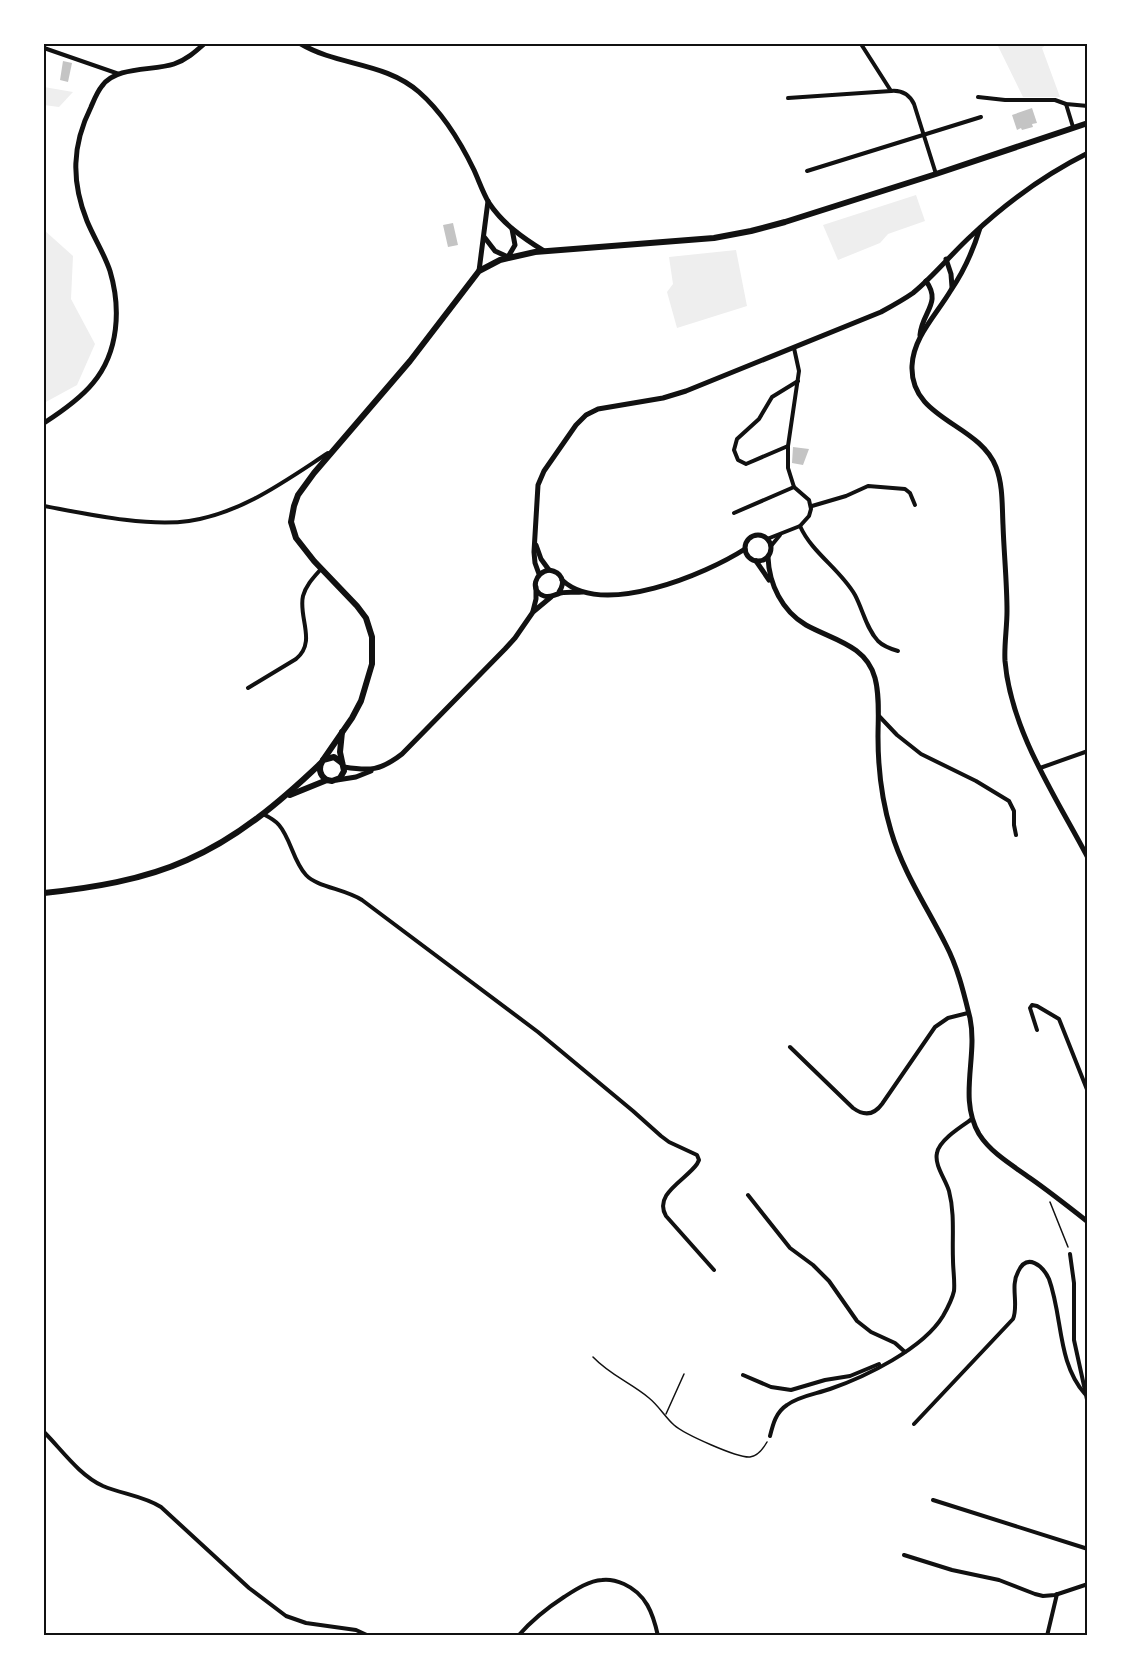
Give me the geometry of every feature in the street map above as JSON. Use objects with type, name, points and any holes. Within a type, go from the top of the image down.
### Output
[{"type":"main road","points":[[44,423],[93,384],[103,369],[115,337],[117,314],[113,283],[105,257],[83,210],[77,178],[75,157],[85,120],[101,87],[108,80],[120,74],[175,64],[189,57],[204,44]]},
{"type":"main road","points":[[301,44],[328,56],[388,72],[417,90],[438,112],[457,140],[488,201],[512,230],[544,251]]},
{"type":"main road","points":[[44,892],[145,875],[191,859],[219,844],[263,814],[322,762],[352,718],[366,686],[372,659],[372,637],[364,615],[296,538],[292,529],[291,515],[298,495],[334,449],[416,354],[479,271],[508,257],[544,251],[742,234],[936,174],[1088,123]]},
{"type":"main road","points":[[533,612],[536,599],[535,585],[539,574],[535,563],[537,492],[542,476],[573,428],[586,415],[606,407],[677,394],[881,312],[904,299],[926,281],[980,227],[1028,188],[1055,170],[1088,153]]},
{"type":"main road","points":[[479,271],[488,201]]},
{"type":"main road","points":[[980,227],[972,252],[914,349],[913,380],[915,389],[926,402],[985,450],[994,462],[1001,491],[1007,607],[1006,669],[1020,726],[1088,858]]},
{"type":"main road","points":[[508,257],[515,245],[512,230]]},
{"type":"main road","points":[[484,237],[495,251],[508,257]]},
{"type":"main road","points":[[946,259],[951,274],[952,288]]},
{"type":"main road","points":[[920,337],[921,325],[933,300],[931,289],[926,281]]},
{"type":"main road","points":[[559,592],[610,594],[653,589],[688,578],[733,556],[745,549],[751,538],[759,536],[767,539],[771,546],[768,568],[773,586]]},
{"type":"main road","points":[[535,542],[541,560],[549,570]]},
{"type":"main road","points":[[745,549],[748,557]]},
{"type":"main road","points":[[733,556],[748,557],[756,561],[782,602],[796,618],[855,649],[865,659],[875,679],[880,776],[892,832],[910,879],[951,957],[968,1013],[972,1041],[969,1095],[972,1119],[981,1136],[996,1154],[1088,1222]]},
{"type":"main road","points":[[756,561],[768,557]]},
{"type":"main road","points":[[539,574],[549,570],[558,572],[568,585],[583,592]]},
{"type":"main road","points":[[281,799],[327,780],[354,778],[386,765],[398,757],[415,743],[508,646],[533,612],[562,589],[562,580]]},
{"type":"main road","points":[[535,585],[539,593],[551,597]]},
{"type":"main road","points":[[336,780],[342,775],[343,765],[340,752],[342,732]]},
{"type":"main road","points":[[322,762],[334,757],[343,765],[373,770]]},
{"type":"main road","points":[[322,762],[321,775],[327,780]]},
{"type":"main road","points":[[1087,1635],[1088,1631]]},
{"type":"street","points":[[861,44],[891,91]]},
{"type":"street","points":[[44,48],[120,74]]},
{"type":"street","points":[[788,98],[904,92],[910,97],[925,134],[936,174]]},
{"type":"street","points":[[978,97],[1001,100],[1055,100],[1066,104],[1088,106]]},
{"type":"street","points":[[1066,104],[1073,127]]},
{"type":"street","points":[[807,171],[981,117]]},
{"type":"street","points":[[794,348],[799,367],[799,380],[788,468],[794,487],[812,506]]},
{"type":"street","points":[[789,446],[746,464],[738,460],[734,448],[737,439],[759,419],[772,397],[799,380]]},
{"type":"street","points":[[44,506],[143,521],[193,520],[224,512],[254,500],[334,449]]},
{"type":"street","points":[[812,506],[846,496],[868,486],[905,489],[915,506]]},
{"type":"street","points":[[735,513],[794,487]]},
{"type":"street","points":[[767,539],[800,526],[809,516],[812,506]]},
{"type":"street","points":[[800,526],[809,542],[849,585],[875,638],[882,645],[898,651]]},
{"type":"street","points":[[771,546],[780,534]]},
{"type":"street","points":[[248,688],[296,659],[304,651],[306,634],[303,598],[307,585],[321,568]]},
{"type":"street","points":[[878,716],[921,754],[976,781],[1009,801],[1013,808],[1016,835]]},
{"type":"street","points":[[1040,768],[1088,751]]},
{"type":"street","points":[[263,814],[274,820],[281,828],[300,866],[309,878],[348,892],[362,900],[538,1032],[661,1136],[697,1155],[699,1160],[697,1164],[688,1176],[666,1196],[662,1208],[666,1216],[714,1270]]},
{"type":"street","points":[[1037,1030],[1030,1008],[1032,1005],[1059,1019],[1088,1092]]},
{"type":"street","points":[[790,1047],[853,1108],[870,1114],[877,1111],[932,1029],[946,1020],[968,1013]]},
{"type":"street","points":[[770,1436],[777,1415],[789,1403],[855,1379],[893,1359],[920,1342],[934,1329],[945,1313],[953,1295],[954,1281],[952,1203],[936,1155],[943,1142],[972,1119]]},
{"type":"street","points":[[748,1195],[790,1248],[813,1265],[829,1281],[857,1321],[871,1332],[895,1342],[905,1352]]},
{"type":"street","points":[[1070,1254],[1074,1283],[1074,1340],[1088,1404]]},
{"type":"street","points":[[914,1424],[1013,1319],[1016,1275],[1021,1267],[1029,1262],[1036,1263],[1042,1268],[1049,1279],[1068,1366],[1085,1395]]},
{"type":"street","points":[[743,1375],[782,1390],[791,1390],[825,1380],[850,1376],[893,1359]]},
{"type":"street","points":[[44,1432],[93,1480],[161,1507],[249,1588],[281,1613],[293,1620],[356,1630],[369,1635]]},
{"type":"street","points":[[933,1500],[1088,1549]]},
{"type":"street","points":[[904,1555],[999,1580],[1038,1595],[1049,1596],[1088,1584]]},
{"type":"street","points":[[518,1635],[545,1610],[572,1592],[591,1582],[608,1579],[635,1590],[643,1597],[651,1610],[658,1635]]},
{"type":"street","points":[[1047,1635],[1057,1594]]},
{"type":"path","points":[[1048,1197],[1060,1223],[1070,1254]]},
{"type":"path","points":[[593,1358],[606,1370],[650,1398],[675,1426],[690,1435],[748,1457],[758,1454],[770,1436]]},
{"type":"path","points":[[666,1415],[684,1374]]},
{"type":"shaded area","points":[[997,44],[1047,44],[1042,48],[1060,97],[1023,97]]},
{"type":"shaded area","points":[[44,87],[73,92],[59,107],[44,105]]},
{"type":"shaded area","points":[[916,195],[925,221],[888,234],[880,243],[838,260],[823,225]]},
{"type":"shaded area","points":[[44,230],[73,256],[71,299],[95,344],[77,385],[44,403]]},
{"type":"shaded area","points":[[736,250],[747,306],[677,328],[667,292],[673,284],[669,257]]},
{"type":"building","points":[[63,61],[72,63],[68,82],[60,80]]},
{"type":"building","points":[[1032,108],[1037,123],[1032,124],[1033,127],[1017,130],[1012,115]]},
{"type":"building","points":[[453,223],[458,245],[448,247],[443,225]]},
{"type":"building","points":[[793,447],[809,449],[803,465],[792,463]]}]
